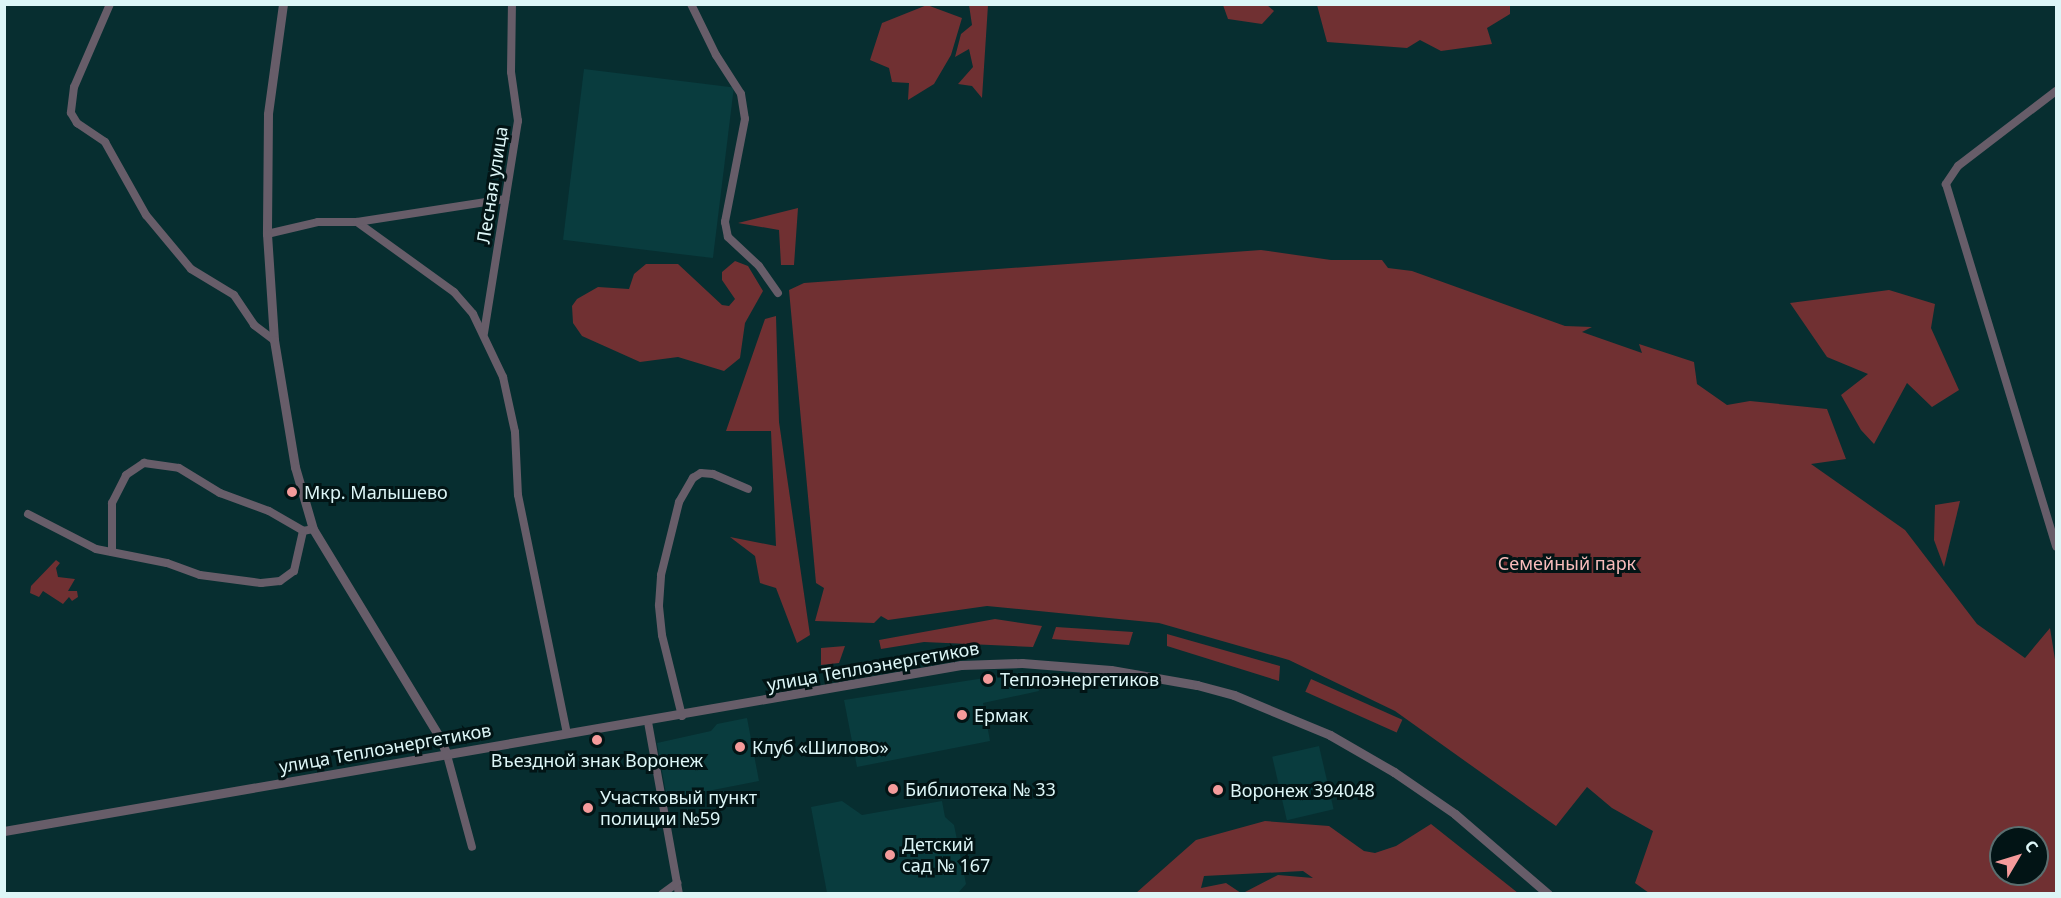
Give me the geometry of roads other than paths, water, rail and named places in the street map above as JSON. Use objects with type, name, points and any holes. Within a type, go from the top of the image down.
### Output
[{"type":"street","points":[[110,4],[74,87],[71,113],[77,123],[105,142],[146,215],[191,269],[234,295],[254,325],[274,340]]},
{"type":"street","points":[[283,4],[268,114],[267,234],[274,340],[296,466],[313,529],[447,755],[472,847]]},
{"type":"street","name":"Лесная улица","points":[[484,333],[518,121],[511,72],[512,4]]},
{"type":"street","points":[[692,4],[716,55],[741,94],[745,118],[725,222],[728,237],[759,266],[778,293]]},
{"type":"street","points":[[2056,92],[1958,166],[1947,184],[2056,546]]},
{"type":"street","points":[[267,234],[318,222],[357,222],[505,199]]},
{"type":"street","points":[[357,222],[454,292],[484,333],[503,377],[515,432],[518,495],[567,733]]},
{"type":"street","points":[[112,552],[112,503],[126,475],[144,462],[179,468],[220,493],[269,511],[303,531],[313,529]]},
{"type":"street","points":[[682,716],[662,635],[659,605],[661,575],[679,502],[693,478],[701,473],[713,474],[748,489]]},
{"type":"street","points":[[28,514],[87,544],[112,552],[167,563],[200,575],[261,583],[280,582],[294,571],[303,531]]},
{"type":"street","name":"улица Теплоэнергетиков","points":[[4,831],[567,733],[648,722],[995,662],[1111,670],[1197,685],[1234,695],[1312,727],[1395,772],[1455,814],[1548,894]]},
{"type":"street","points":[[648,722],[679,894]]},
{"type":"street","points":[[662,894],[677,884]]},
{"type":"place","name":"Мкр. Малышево","points":[[292,492]]},
{"type":"place","name":"Теплоэнергетиков","points":[[988,679]]},
{"type":"place","name":"Ермак","points":[[962,715]]},
{"type":"place","name":"Въездной знак Воронеж","points":[[597,740]]},
{"type":"place","name":"Клуб «Шилово»","points":[[740,747]]},
{"type":"place","name":"Библиотека № 33","points":[[893,789]]},
{"type":"place","name":"Воронеж 394048","points":[[1218,790]]},
{"type":"place","name":"Участковый пункт полиции №59","points":[[588,808]]},
{"type":"place","name":"Детский сад № 167","points":[[890,855]]},
{"type":"park label","name":"Семейный парк","points":[[1567,563]]}]
